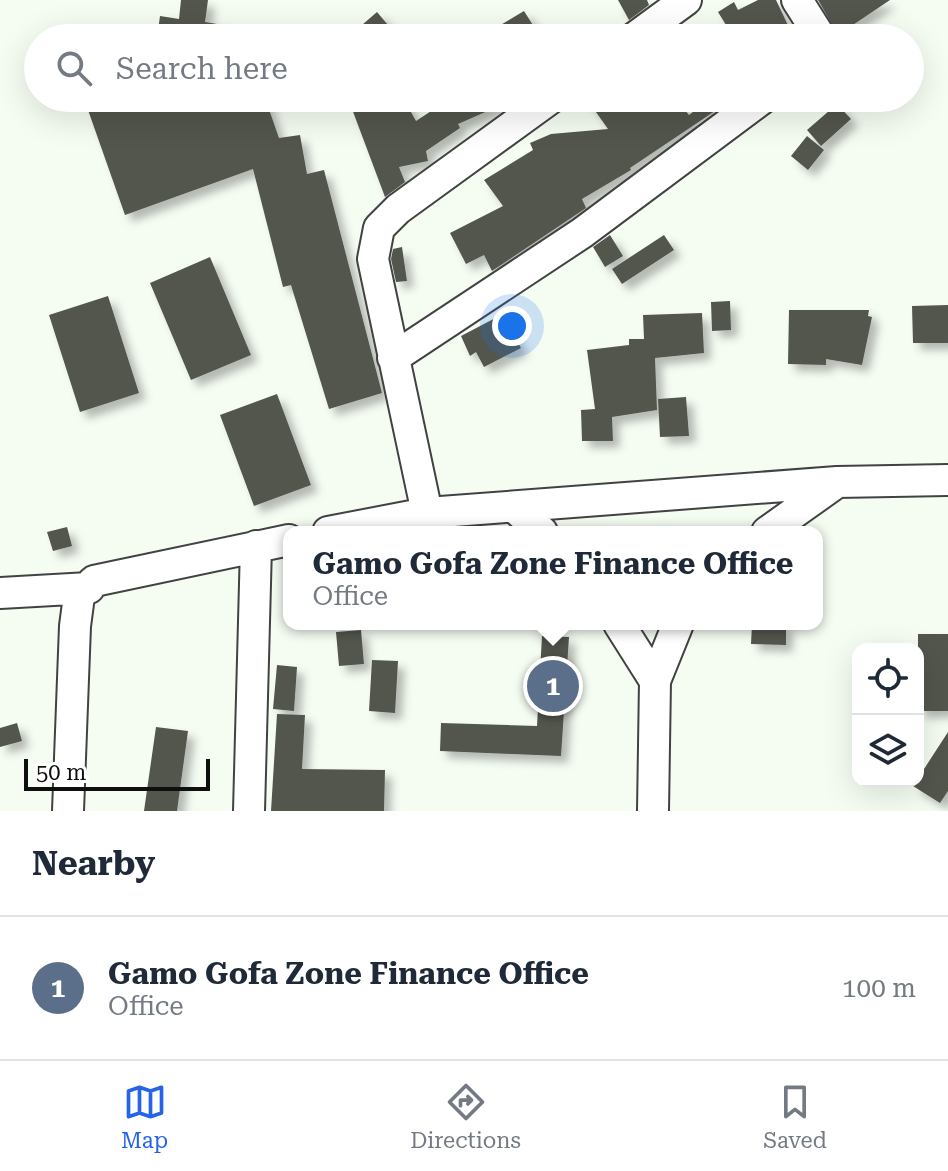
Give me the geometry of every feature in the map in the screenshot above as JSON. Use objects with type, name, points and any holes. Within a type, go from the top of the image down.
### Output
[{"type":"street","points":[[653,24],[686,0]]},
{"type":"street","points":[[797,0],[812,24]]},
{"type":"street","points":[[427,513],[373,259],[379,228],[398,209],[532,112]]},
{"type":"street","points":[[393,358],[582,233],[744,112]]},
{"type":"street","points":[[359,526],[427,513],[837,482],[948,480]]},
{"type":"street","points":[[775,526],[837,482]]},
{"type":"street","points":[[514,507],[535,526]]},
{"type":"street","points":[[68,811],[75,626],[79,596],[94,581],[283,541]]},
{"type":"street","points":[[249,811],[256,546]]},
{"type":"street","points":[[0,593],[89,588]]},
{"type":"street","points":[[623,630],[655,681]]},
{"type":"street","points":[[653,811],[655,681],[676,630]]},
{"type":"building","points":[[181,0],[208,0],[205,22],[217,24],[159,24],[160,16],[179,19]]},
{"type":"building","points":[[618,0],[647,0],[649,5],[629,20]]},
{"type":"building","points":[[758,0],[776,0],[787,24],[725,24],[718,12],[734,2],[738,10]]},
{"type":"building","points":[[818,0],[890,0],[854,24],[832,24]]},
{"type":"building","points":[[524,11],[532,24],[502,24]]},
{"type":"building","points":[[377,12],[387,24],[363,24]]},
{"type":"building","points":[[89,112],[270,112],[279,138],[300,135],[307,174],[324,170],[382,393],[329,409],[291,285],[283,287],[253,169],[125,215]]},
{"type":"building","points":[[353,112],[411,112],[416,121],[430,112],[486,112],[458,124],[460,128],[426,151],[428,161],[399,167],[405,182],[385,197]]},
{"type":"building","points":[[596,112],[687,112],[689,115],[693,112],[714,112],[631,170],[582,199],[586,208],[492,271],[484,255],[466,264],[450,233],[503,206],[484,180],[533,150],[530,143],[551,134],[608,129]]},
{"type":"building","points":[[828,112],[844,112],[851,119],[821,146],[807,130]]},
{"type":"building","points":[[807,136],[824,150],[808,170],[791,156]]},
{"type":"building","points":[[610,235],[623,256],[605,267],[593,247]]},
{"type":"building","points":[[664,235],[674,250],[622,284],[612,269]]},
{"type":"building","points":[[402,247],[407,281],[396,282],[391,259],[393,249]]},
{"type":"building","points":[[210,257],[251,355],[191,380],[150,283]]},
{"type":"building","points":[[108,296],[139,393],[80,412],[49,315]]},
{"type":"building","points":[[730,301],[731,330],[712,331],[711,302]]},
{"type":"building","points":[[948,305],[948,343],[913,343],[912,306]]},
{"type":"building","points":[[789,310],[869,310],[868,316],[872,317],[862,365],[826,359],[826,365],[788,364]]},
{"type":"building","points":[[702,313],[704,353],[655,358],[657,410],[612,417],[613,441],[582,441],[581,410],[595,409],[587,350],[629,345],[629,339],[644,339],[643,315]]},
{"type":"building","points":[[503,314],[521,348],[484,367],[476,352],[470,356],[461,336]]},
{"type":"building","points":[[277,394],[311,485],[254,506],[220,415]]},
{"type":"building","points":[[686,397],[689,436],[660,437],[658,399]]},
{"type":"building","points":[[67,527],[72,546],[53,551],[47,532]]},
{"type":"building","points":[[361,630],[364,664],[339,666],[336,632]]},
{"type":"building","points":[[752,630],[786,630],[786,645],[751,644]]},
{"type":"building","points":[[918,634],[948,634],[948,711],[924,711],[924,643],[918,643]]},
{"type":"building","points":[[542,636],[569,637],[561,756],[440,751],[441,723],[537,726]]},
{"type":"building","points":[[372,660],[398,661],[395,713],[369,711]]},
{"type":"building","points":[[277,665],[297,667],[294,711],[273,709]]},
{"type":"building","points":[[277,714],[305,715],[302,769],[385,770],[384,811],[271,811]]},
{"type":"building","points":[[17,723],[22,741],[0,747],[0,728]]},
{"type":"building","points":[[156,727],[188,731],[177,811],[144,811]]},
{"type":"building","points":[[948,732],[948,791],[940,803],[915,787],[924,787],[924,769]]},
{"type":"place","name":"Gamo Gofa Zone Finance Office","points":[[553,686]]}]
